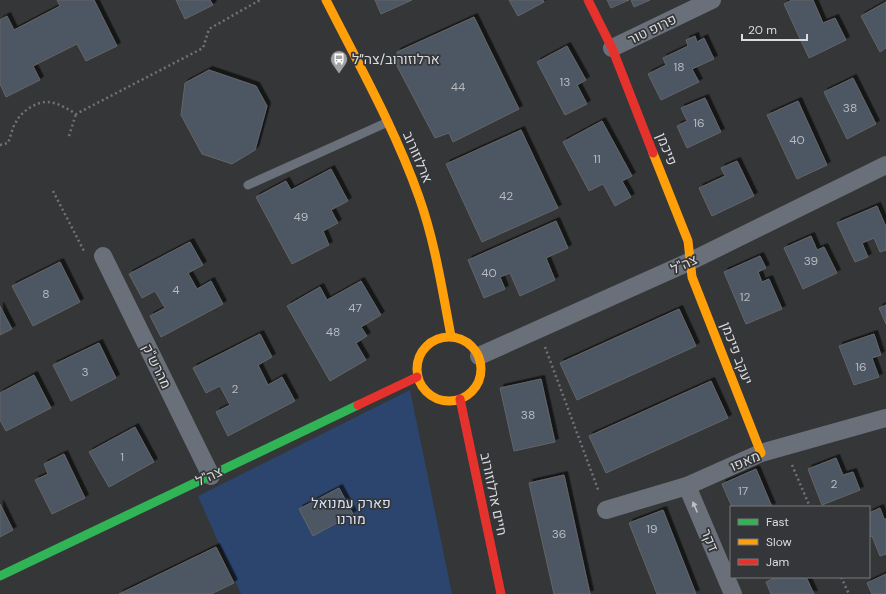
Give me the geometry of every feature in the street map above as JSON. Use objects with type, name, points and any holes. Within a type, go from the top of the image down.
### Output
[{"type":"street","name":"ארלוזורוב","points":[[326,0],[388,122],[419,197],[428,224],[451,336]]},
{"type":"street","points":[[588,0],[612,48]]},
{"type":"street","name":"פרופ טור","points":[[612,48],[712,0]]},
{"type":"street","name":"פיכמן","points":[[612,48],[688,240],[691,261]]},
{"type":"street","name":"צה\"ל","points":[[479,356],[691,261],[886,164]]},
{"type":"street","name":"מהרש\"ק","points":[[103,256],[211,476]]},
{"type":"street","name":"יעקב פיכמן","points":[[691,261],[692,277],[761,453]]},
{"type":"street","points":[[451,336],[467,342],[479,356],[481,367],[480,377],[476,386],[469,394],[460,399],[450,401],[439,400],[429,394],[422,387],[417,377],[417,362],[424,348],[436,338],[451,336]]},
{"type":"street","name":"צה\"ל","points":[[0,576],[417,377]]},
{"type":"street","name":"חיים ארלוזורוב","points":[[460,399],[501,594]]},
{"type":"street","name":"מאפו","points":[[606,510],[687,486],[761,453],[886,418]]},
{"type":"street","name":"דקר","points":[[687,486],[733,594]]},
{"type":"lane","points":[[248,185],[388,122]]},
{"type":"path","points":[[69,136],[76,114],[203,48],[209,29],[260,0]]},
{"type":"path","points":[[0,146],[8,143],[15,122],[23,113],[34,106],[46,102],[59,105],[76,114]]},
{"type":"path","points":[[53,191],[85,252]]},
{"type":"path","points":[[539,330],[606,510]]},
{"type":"path","points":[[784,447],[810,506]]},
{"type":"path","points":[[841,578],[849,594]]},
{"type":"green space","name":"פארק עמנואל מורנו","points":[[410,390],[452,594],[241,594],[198,496]]},
{"type":"building","points":[[57,0],[94,0],[117,46],[86,61],[77,44],[33,66],[40,80],[6,97],[0,84],[0,20],[7,16],[14,30],[60,6]]},
{"type":"building","points":[[176,0],[210,0],[213,5],[185,19]]},
{"type":"building","points":[[375,0],[412,0],[381,14]]},
{"type":"building","points":[[509,0],[543,0],[544,2],[518,16]]},
{"type":"building","points":[[607,0],[629,0],[611,8]]},
{"type":"building","points":[[631,0],[650,0],[634,7]]},
{"type":"building","points":[[792,0],[813,0],[823,23],[835,18],[846,40],[809,58],[784,4]]},
{"type":"building","points":[[886,2],[886,48],[880,52],[861,16]]},
{"type":"building","points":[[474,17],[519,109],[453,142],[449,133],[435,138],[397,66],[397,52]]},
{"type":"building","points":[[695,36],[697,42],[704,38],[714,59],[692,69],[699,82],[661,100],[648,74],[666,65],[663,58],[688,46],[686,40]]},
{"type":"building","points":[[567,46],[586,80],[577,85],[587,104],[565,115],[537,62]]},
{"type":"building","points":[[209,70],[256,86],[267,106],[255,150],[232,164],[202,154],[181,115],[185,83]]},
{"type":"building","points":[[853,78],[876,124],[847,139],[824,92]]},
{"type":"building","points":[[705,98],[721,132],[687,148],[677,126],[687,121],[681,108]]},
{"type":"building","points":[[798,101],[827,165],[797,179],[767,115]]},
{"type":"building","points":[[602,121],[632,176],[622,181],[631,197],[615,206],[603,184],[589,191],[563,142]]},
{"type":"building","points":[[521,130],[558,208],[482,242],[446,164]]},
{"type":"building","points":[[737,161],[754,196],[712,216],[699,188],[725,176],[721,168]]},
{"type":"building","points":[[331,169],[348,201],[331,210],[338,223],[323,231],[329,245],[292,264],[256,197],[286,181],[291,190]]},
{"type":"building","points":[[877,206],[886,227],[886,250],[880,252],[874,238],[862,243],[868,257],[855,262],[837,223]]},
{"type":"building","points":[[556,221],[568,248],[546,258],[555,280],[520,296],[510,273],[500,277],[505,289],[484,298],[468,260]]},
{"type":"building","points":[[811,236],[817,250],[824,247],[837,273],[803,289],[784,248]]},
{"type":"building","points":[[190,242],[203,265],[188,273],[197,289],[211,281],[223,304],[161,337],[150,316],[165,308],[155,291],[142,298],[129,274]]},
{"type":"building","points":[[760,256],[766,268],[758,272],[762,282],[769,279],[782,309],[746,324],[724,272]]},
{"type":"building","points":[[60,262],[80,302],[33,326],[12,286]]},
{"type":"building","points":[[361,281],[381,315],[361,327],[367,336],[356,343],[366,360],[330,381],[287,306],[320,287],[327,300]]},
{"type":"building","points":[[886,305],[886,324],[879,308]]},
{"type":"building","points":[[0,306],[12,329],[0,335]]},
{"type":"building","points":[[679,309],[696,346],[577,400],[560,363]]},
{"type":"building","points":[[260,334],[272,357],[258,365],[268,385],[282,377],[295,401],[228,436],[216,412],[230,405],[220,386],[206,393],[193,368]]},
{"type":"building","points":[[874,334],[881,355],[872,358],[879,377],[854,385],[839,346]]},
{"type":"building","points":[[99,343],[116,378],[71,401],[53,365]]},
{"type":"building","points":[[34,375],[51,408],[6,431],[0,420],[0,393]]},
{"type":"building","points":[[541,379],[555,442],[514,451],[500,388]]},
{"type":"building","points":[[711,381],[728,418],[606,473],[589,436]]},
{"type":"building","points":[[135,427],[154,462],[109,487],[89,452]]},
{"type":"building","points":[[64,454],[85,498],[52,514],[35,480],[48,474],[44,464]]},
{"type":"building","points":[[836,458],[843,475],[853,472],[860,490],[822,505],[808,469]]},
{"type":"building","points":[[756,469],[772,506],[732,506],[722,484]]},
{"type":"building","points":[[564,475],[590,594],[554,594],[529,483]]},
{"type":"building","points":[[339,488],[353,514],[313,536],[299,509]]},
{"type":"building","points":[[0,504],[13,530],[0,537]]},
{"type":"building","points":[[880,508],[884,519],[886,519],[886,554],[880,556],[872,536],[870,537],[870,513]]},
{"type":"building","points":[[663,510],[696,594],[657,594],[629,523]]},
{"type":"building","points":[[216,547],[234,583],[211,594],[119,594]]},
{"type":"building","points":[[886,574],[886,594],[872,594],[867,583]]},
{"type":"building","points":[[774,578],[806,578],[814,594],[771,594],[766,582]]},
{"type":"traffic: fast","points":[[0,576],[358,405]]},
{"type":"traffic: slow","points":[[326,0],[388,122],[419,197],[434,248],[451,336]]},
{"type":"traffic: slow","points":[[653,153],[688,241],[692,277],[761,453]]},
{"type":"traffic: slow","points":[[443,337],[455,337],[472,346],[479,357],[481,369],[479,381],[472,392],[455,401],[443,401],[431,396],[422,387],[417,375],[417,363],[422,351],[431,342],[443,337]]},
{"type":"traffic: jam","points":[[588,0],[612,48],[653,153]]},
{"type":"traffic: jam","points":[[358,405],[417,377]]},
{"type":"traffic: jam","points":[[460,399],[501,594]]},
{"type":"place","name":"ארלוזורוב/צה״ל","points":[[339,74]]}]
